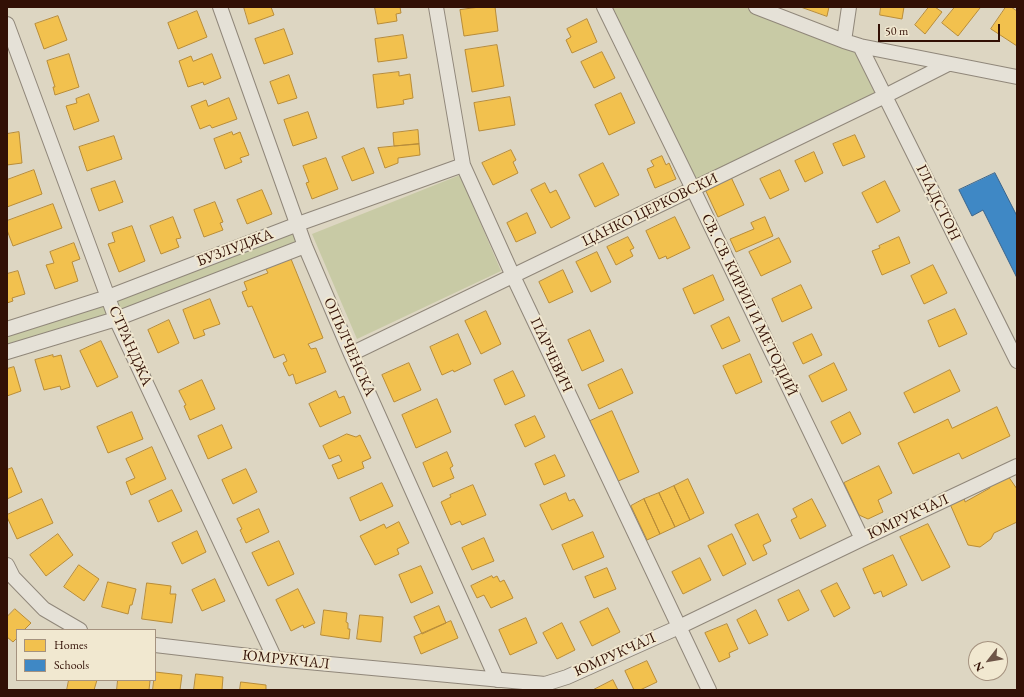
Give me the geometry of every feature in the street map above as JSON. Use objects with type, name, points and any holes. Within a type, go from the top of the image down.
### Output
[{"type":"street","name":"ОПЪЛЧЕНСКА","points":[[220,7],[305,246],[497,680]]},
{"type":"street","name":"ПАРЧЕВИЧ","points":[[436,7],[463,165],[513,276],[709,690]]},
{"type":"street","name":"СВ. СВ. КИРИЛ И МЕТОДИЙ","points":[[604,7],[862,539]]},
{"type":"street","points":[[756,7],[860,46],[1017,77]]},
{"type":"street","points":[[844,41],[849,7]]},
{"type":"street","name":"СТРАНДЖА","points":[[7,24],[116,319],[275,659]]},
{"type":"street","name":"ГЛАДСТОН","points":[[860,46],[1017,361]]},
{"type":"street","name":"ЦАНКО ЦЕРКОВСКИ","points":[[352,354],[885,96],[948,64]]},
{"type":"street","name":"БУЗЛУДЖА","points":[[7,330],[108,297],[298,224],[463,165]]},
{"type":"street","name":"БУЗЛУДЖА","points":[[7,352],[116,319],[305,246]]},
{"type":"street","name":"ЮМРУКЧАЛ","points":[[156,645],[275,659],[545,684],[567,677],[679,627],[1017,466]]},
{"type":"street","points":[[7,565],[13,577],[44,609],[78,629]]},
{"type":"green space","points":[[604,7],[756,7],[860,46],[885,96],[693,189]]},
{"type":"green space","points":[[460,175],[501,271],[357,339],[312,234]]},
{"type":"green space","points":[[298,224],[305,246],[7,352],[7,329]]},
{"type":"building: Homes","points":[[244,7],[271,7],[274,15],[249,24]]},
{"type":"building: Homes","points":[[375,7],[400,7],[401,13],[396,14],[397,21],[378,24]]},
{"type":"building: Homes","points":[[480,7],[495,7],[498,31],[464,36],[460,10]]},
{"type":"building: Homes","points":[[801,7],[829,7],[827,16]]},
{"type":"building: Homes","points":[[881,7],[904,7],[902,19],[880,15]]},
{"type":"building: Homes","points":[[929,7],[935,7],[942,12],[925,34],[915,25]]},
{"type":"building: Homes","points":[[955,7],[980,8],[958,36],[942,23]]},
{"type":"building: Homes","points":[[1006,7],[1011,7],[1017,11],[1017,46],[991,29]]},
{"type":"building: Homes","points":[[197,11],[207,37],[178,49],[168,23]]},
{"type":"building: Homes","points":[[58,16],[67,40],[44,49],[35,24]]},
{"type":"building: Homes","points":[[587,19],[597,42],[572,53],[566,40],[571,37],[567,29]]},
{"type":"building: Homes","points":[[284,29],[293,54],[264,64],[255,39]]},
{"type":"building: Homes","points":[[403,35],[407,58],[378,62],[375,39]]},
{"type":"building: Homes","points":[[497,45],[504,86],[472,92],[465,50]]},
{"type":"building: Homes","points":[[602,52],[615,78],[594,88],[581,62]]},
{"type":"building: Homes","points":[[69,54],[79,87],[55,95],[53,87],[55,87],[47,61]]},
{"type":"building: Homes","points":[[212,54],[221,78],[204,85],[203,82],[188,87],[179,61],[191,56],[193,61]]},
{"type":"building: Homes","points":[[399,72],[399,76],[410,74],[413,98],[403,100],[404,104],[377,108],[373,75]]},
{"type":"building: Homes","points":[[289,75],[297,98],[278,104],[270,82]]},
{"type":"building: Homes","points":[[621,93],[635,123],[609,135],[595,105]]},
{"type":"building: Homes","points":[[89,94],[99,121],[74,130],[66,106],[77,103],[76,99]]},
{"type":"building: Homes","points":[[510,97],[515,125],[479,131],[474,103]]},
{"type":"building: Homes","points":[[229,98],[237,119],[212,128],[210,125],[200,129],[191,106],[206,100],[208,106]]},
{"type":"building: Homes","points":[[308,112],[317,138],[293,146],[284,120]]},
{"type":"building: Homes","points":[[418,130],[419,144],[394,146],[393,133]]},
{"type":"building: Homes","points":[[19,132],[22,163],[7,165],[7,134]]},
{"type":"building: Homes","points":[[232,132],[233,135],[240,132],[249,155],[240,158],[242,162],[225,169],[214,139]]},
{"type":"building: Homes","points":[[855,135],[865,157],[843,166],[833,144]]},
{"type":"building: Homes","points":[[114,136],[122,159],[87,171],[79,147]]},
{"type":"building: Homes","points":[[419,144],[420,155],[398,158],[398,163],[385,168],[378,148]]},
{"type":"building: Homes","points":[[364,148],[374,173],[352,181],[342,157]]},
{"type":"building: Homes","points":[[511,150],[516,160],[513,162],[518,173],[493,185],[482,163]]},
{"type":"building: Homes","points":[[814,152],[823,173],[805,182],[795,161]]},
{"type":"building: Homes","points":[[662,156],[666,165],[669,163],[676,179],[655,188],[647,169],[654,166],[651,161]]},
{"type":"building: Homes","points":[[326,158],[338,189],[312,199],[306,183],[309,182],[303,166]]},
{"type":"building: Homes","points":[[603,163],[619,195],[595,207],[579,175]]},
{"type":"building: Homes","points":[[34,170],[42,194],[7,207],[7,180]]},
{"type":"building: Homes","points":[[780,170],[789,190],[770,199],[760,179]]},
{"type":"building: Homes","points":[[731,177],[744,205],[718,217],[705,189]]},
{"type":"building: Homes","points":[[115,181],[123,202],[99,211],[91,189]]},
{"type":"building: Homes","points":[[885,181],[900,211],[877,223],[862,193]]},
{"type":"building: Homes","points":[[545,183],[550,193],[556,190],[570,218],[551,228],[531,190]]},
{"type":"building: Homes","points":[[262,190],[272,214],[247,224],[237,200]]},
{"type":"building: Homes","points":[[215,202],[223,222],[220,223],[223,230],[204,237],[194,210]]},
{"type":"building: Homes","points":[[53,204],[62,228],[13,246],[7,230],[7,221]]},
{"type":"building: Homes","points":[[527,213],[536,233],[516,242],[507,223]]},
{"type":"building: Homes","points":[[173,217],[181,238],[176,239],[179,247],[161,254],[150,226]]},
{"type":"building: Homes","points":[[675,217],[690,248],[667,259],[666,256],[659,259],[646,231]]},
{"type":"building: Homes","points":[[765,217],[773,236],[736,252],[730,239],[754,229],[751,223]]},
{"type":"building: Homes","points":[[132,226],[145,261],[119,272],[108,244],[115,242],[112,233]]},
{"type":"building: Homes","points":[[628,237],[634,248],[630,250],[633,256],[616,265],[607,247]]},
{"type":"building: Homes","points":[[899,237],[910,263],[882,275],[872,251],[880,248],[879,246]]},
{"type":"building: Homes","points":[[779,238],[791,262],[761,276],[749,252]]},
{"type":"building: Homes","points":[[74,243],[80,259],[72,262],[78,281],[55,289],[46,265],[54,263],[50,252]]},
{"type":"building: Homes","points":[[597,252],[611,282],[591,292],[576,262]]},
{"type":"building: Homes","points":[[291,259],[323,338],[308,344],[311,349],[316,348],[326,372],[296,384],[293,374],[289,376],[283,363],[287,361],[284,354],[274,358],[252,306],[248,307],[242,292],[247,290],[244,282],[268,273],[266,269]]},
{"type":"building: Homes","points":[[933,265],[947,293],[924,304],[911,276]]},
{"type":"building: Homes","points":[[563,270],[573,292],[549,303],[539,282]]},
{"type":"building: Homes","points":[[18,271],[25,294],[12,298],[13,301],[7,303],[7,274]]},
{"type":"building: Homes","points":[[713,275],[724,300],[694,314],[683,289]]},
{"type":"building: Homes","points":[[801,285],[812,308],[782,322],[772,299]]},
{"type":"building: Homes","points":[[210,299],[220,324],[203,330],[205,335],[194,339],[183,310]]},
{"type":"building: Homes","points":[[955,309],[967,334],[939,347],[928,321]]},
{"type":"building: Homes","points":[[486,311],[501,344],[481,354],[465,321]]},
{"type":"building: Homes","points":[[729,317],[740,341],[722,349],[711,326]]},
{"type":"building: Homes","points":[[169,320],[179,343],[158,353],[148,330]]},
{"type":"building: Homes","points":[[590,330],[604,361],[582,371],[568,340]]},
{"type":"building: Homes","points":[[458,334],[471,364],[454,372],[453,370],[442,375],[430,347]]},
{"type":"building: Homes","points":[[812,334],[822,355],[803,364],[793,343]]},
{"type":"building: Homes","points":[[101,341],[118,377],[97,387],[80,351]]},
{"type":"building: Homes","points":[[750,354],[762,382],[736,394],[723,366]]},
{"type":"building: Homes","points":[[53,355],[53,357],[61,355],[70,387],[61,390],[60,386],[44,390],[35,360]]},
{"type":"building: Homes","points":[[409,363],[421,390],[394,402],[382,375]]},
{"type":"building: Homes","points":[[834,363],[847,390],[822,402],[809,376]]},
{"type":"building: Homes","points":[[14,367],[21,391],[7,396],[7,369]]},
{"type":"building: Homes","points":[[622,369],[633,393],[599,409],[588,385]]},
{"type":"building: Homes","points":[[950,370],[960,391],[914,413],[904,393]]},
{"type":"building: Homes","points":[[513,371],[525,396],[505,405],[494,380]]},
{"type":"building: Homes","points":[[202,380],[215,409],[190,420],[184,406],[186,405],[179,391]]},
{"type":"building: Homes","points":[[336,391],[339,398],[344,396],[351,413],[320,427],[309,404]]},
{"type":"building: Homes","points":[[437,399],[451,432],[416,448],[402,415]]},
{"type":"building: Homes","points":[[997,407],[1010,436],[962,459],[959,453],[913,474],[898,443],[948,419],[952,428]]},
{"type":"building: Homes","points":[[612,411],[639,472],[616,482],[588,422]]},
{"type":"building: Homes","points":[[132,412],[143,439],[108,453],[97,427]]},
{"type":"building: Homes","points":[[850,412],[861,434],[842,444],[831,422]]},
{"type":"building: Homes","points":[[535,416],[545,437],[525,447],[515,425]]},
{"type":"building: Homes","points":[[222,425],[232,448],[208,459],[198,436]]},
{"type":"building: Homes","points":[[347,434],[356,437],[360,435],[371,458],[362,462],[364,468],[338,479],[332,465],[342,461],[339,455],[329,459],[323,446]]},
{"type":"building: Homes","points":[[152,447],[166,479],[131,495],[126,482],[135,478],[126,459]]},
{"type":"building: Homes","points":[[447,452],[453,466],[450,468],[454,478],[433,487],[423,463]]},
{"type":"building: Homes","points":[[555,455],[565,476],[544,485],[535,464]]},
{"type":"building: Homes","points":[[879,466],[892,493],[878,500],[883,512],[868,519],[859,515],[844,483]]},
{"type":"building: Homes","points":[[12,468],[22,492],[7,499],[7,470]]},
{"type":"building: Homes","points":[[246,469],[257,492],[233,504],[222,480]]},
{"type":"building: Homes","points":[[1008,476],[1017,489],[1017,522],[994,533],[991,539],[980,547],[968,545],[950,504],[964,497],[965,502],[990,488],[988,484]]},
{"type":"building: Homes","points":[[688,479],[704,513],[690,520],[674,486]]},
{"type":"building: Homes","points":[[382,483],[393,506],[360,521],[350,498]]},
{"type":"building: Homes","points":[[473,485],[486,515],[462,525],[460,521],[451,525],[441,502],[451,497],[450,495]]},
{"type":"building: Homes","points":[[674,486],[690,520],[675,527],[659,493]]},
{"type":"building: Homes","points":[[172,490],[182,511],[158,522],[149,501]]},
{"type":"building: Homes","points":[[566,493],[569,501],[574,499],[583,516],[552,530],[540,505]]},
{"type":"building: Homes","points":[[659,493],[675,527],[660,534],[644,499]]},
{"type":"building: Homes","points":[[42,499],[53,523],[17,539],[7,515]]},
{"type":"building: Homes","points":[[644,499],[660,534],[647,540],[631,506]]},
{"type":"building: Homes","points":[[812,499],[826,526],[800,539],[791,520],[797,517],[793,509]]},
{"type":"building: Homes","points":[[259,509],[269,532],[246,543],[237,519]]},
{"type":"building: Homes","points":[[758,514],[771,541],[763,545],[767,554],[753,561],[735,525]]},
{"type":"building: Homes","points":[[399,522],[409,543],[397,549],[399,554],[375,565],[360,536],[384,524],[386,528]]},
{"type":"building: Homes","points":[[928,524],[950,567],[922,581],[900,537]]},
{"type":"building: Homes","points":[[197,531],[206,552],[182,564],[172,543]]},
{"type":"building: Homes","points":[[593,532],[604,557],[573,570],[562,545]]},
{"type":"building: Homes","points":[[58,534],[73,555],[46,576],[30,555]]},
{"type":"building: Homes","points":[[732,534],[746,564],[723,576],[708,546]]},
{"type":"building: Homes","points":[[484,538],[494,561],[472,570],[462,548]]},
{"type":"building: Homes","points":[[279,541],[294,574],[268,586],[252,553]]},
{"type":"building: Homes","points":[[893,555],[907,585],[883,597],[881,591],[874,594],[863,569]]},
{"type":"building: Homes","points":[[700,558],[711,580],[683,594],[672,572]]},
{"type":"building: Homes","points":[[79,565],[99,579],[84,601],[64,587]]},
{"type":"building: Homes","points":[[421,566],[433,593],[411,603],[399,575]]},
{"type":"building: Homes","points":[[607,568],[616,589],[594,598],[585,577]]},
{"type":"building: Homes","points":[[492,576],[493,578],[497,576],[500,582],[504,580],[513,598],[491,608],[484,595],[477,598],[471,586]]},
{"type":"building: Homes","points":[[215,579],[225,601],[202,611],[192,590]]},
{"type":"building: Homes","points":[[108,582],[136,589],[128,614],[102,607]]},
{"type":"building: Homes","points":[[147,583],[171,586],[170,594],[176,594],[172,623],[142,619]]},
{"type":"building: Homes","points":[[837,583],[850,608],[834,617],[821,591]]},
{"type":"building: Homes","points":[[298,589],[315,623],[304,628],[303,625],[291,631],[276,600]]},
{"type":"building: Homes","points":[[799,590],[809,610],[788,621],[778,600]]},
{"type":"building: Homes","points":[[439,606],[446,623],[422,634],[414,617]]},
{"type":"building: Homes","points":[[608,608],[620,632],[592,646],[580,622]]},
{"type":"building: Homes","points":[[15,609],[31,623],[25,629],[16,629],[16,639],[13,642],[7,637],[7,617]]},
{"type":"building: Homes","points":[[324,610],[347,613],[346,622],[348,623],[348,629],[350,629],[349,639],[321,635]]},
{"type":"building: Homes","points":[[756,610],[768,635],[749,644],[737,620]]},
{"type":"building: Homes","points":[[360,615],[383,617],[381,642],[357,639]]},
{"type":"building: Homes","points":[[526,618],[537,643],[510,655],[499,630]]},
{"type":"building: Homes","points":[[451,621],[458,638],[421,654],[414,637]]},
{"type":"building: Homes","points":[[562,623],[575,650],[557,659],[543,633]]},
{"type":"building: Homes","points":[[727,624],[738,649],[729,653],[730,657],[719,662],[705,633]]},
{"type":"building: Homes","points":[[647,661],[657,682],[640,690],[634,690],[625,671]]},
{"type":"building: Homes","points":[[156,672],[182,675],[180,690],[153,690],[154,681],[156,681]]},
{"type":"building: Homes","points":[[196,674],[223,677],[222,690],[194,690]]},
{"type":"building: Homes","points":[[613,680],[618,690],[593,690]]},
{"type":"building: Homes","points":[[69,681],[97,681],[94,690],[67,690]]},
{"type":"building: Homes","points":[[118,681],[150,681],[149,690],[117,690]]},
{"type":"building: Homes","points":[[241,682],[266,685],[266,690],[240,690]]},
{"type":"building: Schools","points":[[995,173],[1017,216],[1017,278],[983,210],[972,216],[959,190]]}]
